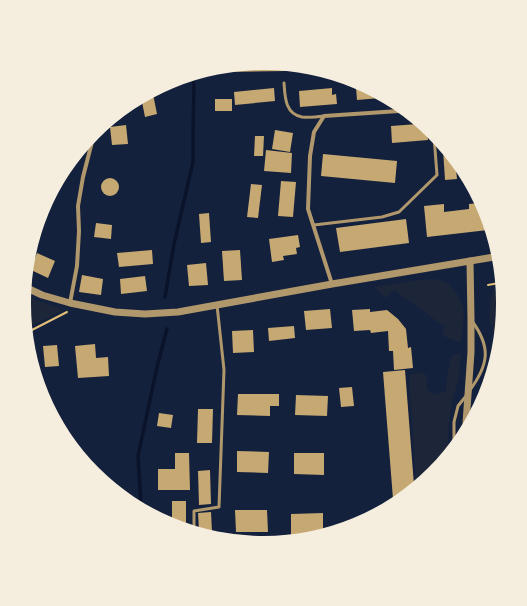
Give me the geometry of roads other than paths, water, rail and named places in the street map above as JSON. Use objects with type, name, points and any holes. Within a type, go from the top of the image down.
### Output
[{"type":"street","points":[[332,284],[308,209],[310,156],[314,132],[324,116],[395,111]]},
{"type":"street","points":[[70,303],[77,266],[78,206],[90,149]]},
{"type":"street","points":[[31,290],[42,295],[70,303],[115,312],[145,314],[178,312],[492,257]]},
{"type":"street","points":[[466,416],[471,352],[470,261]]},
{"type":"lane","points":[[284,83],[285,99],[288,108],[294,114],[302,117],[324,116]]},
{"type":"lane","points":[[314,225],[382,217],[399,212],[437,175],[435,146]]},
{"type":"lane","points":[[194,525],[194,511],[219,507],[224,370],[217,305]]},
{"type":"lane","points":[[454,436],[454,422],[458,406],[478,380],[485,363],[486,347],[478,329],[471,319]]},
{"type":"waterway","points":[[165,297],[174,244],[193,162],[193,81]]},
{"type":"waterway","points":[[141,500],[138,456],[157,367],[167,329]]}]
